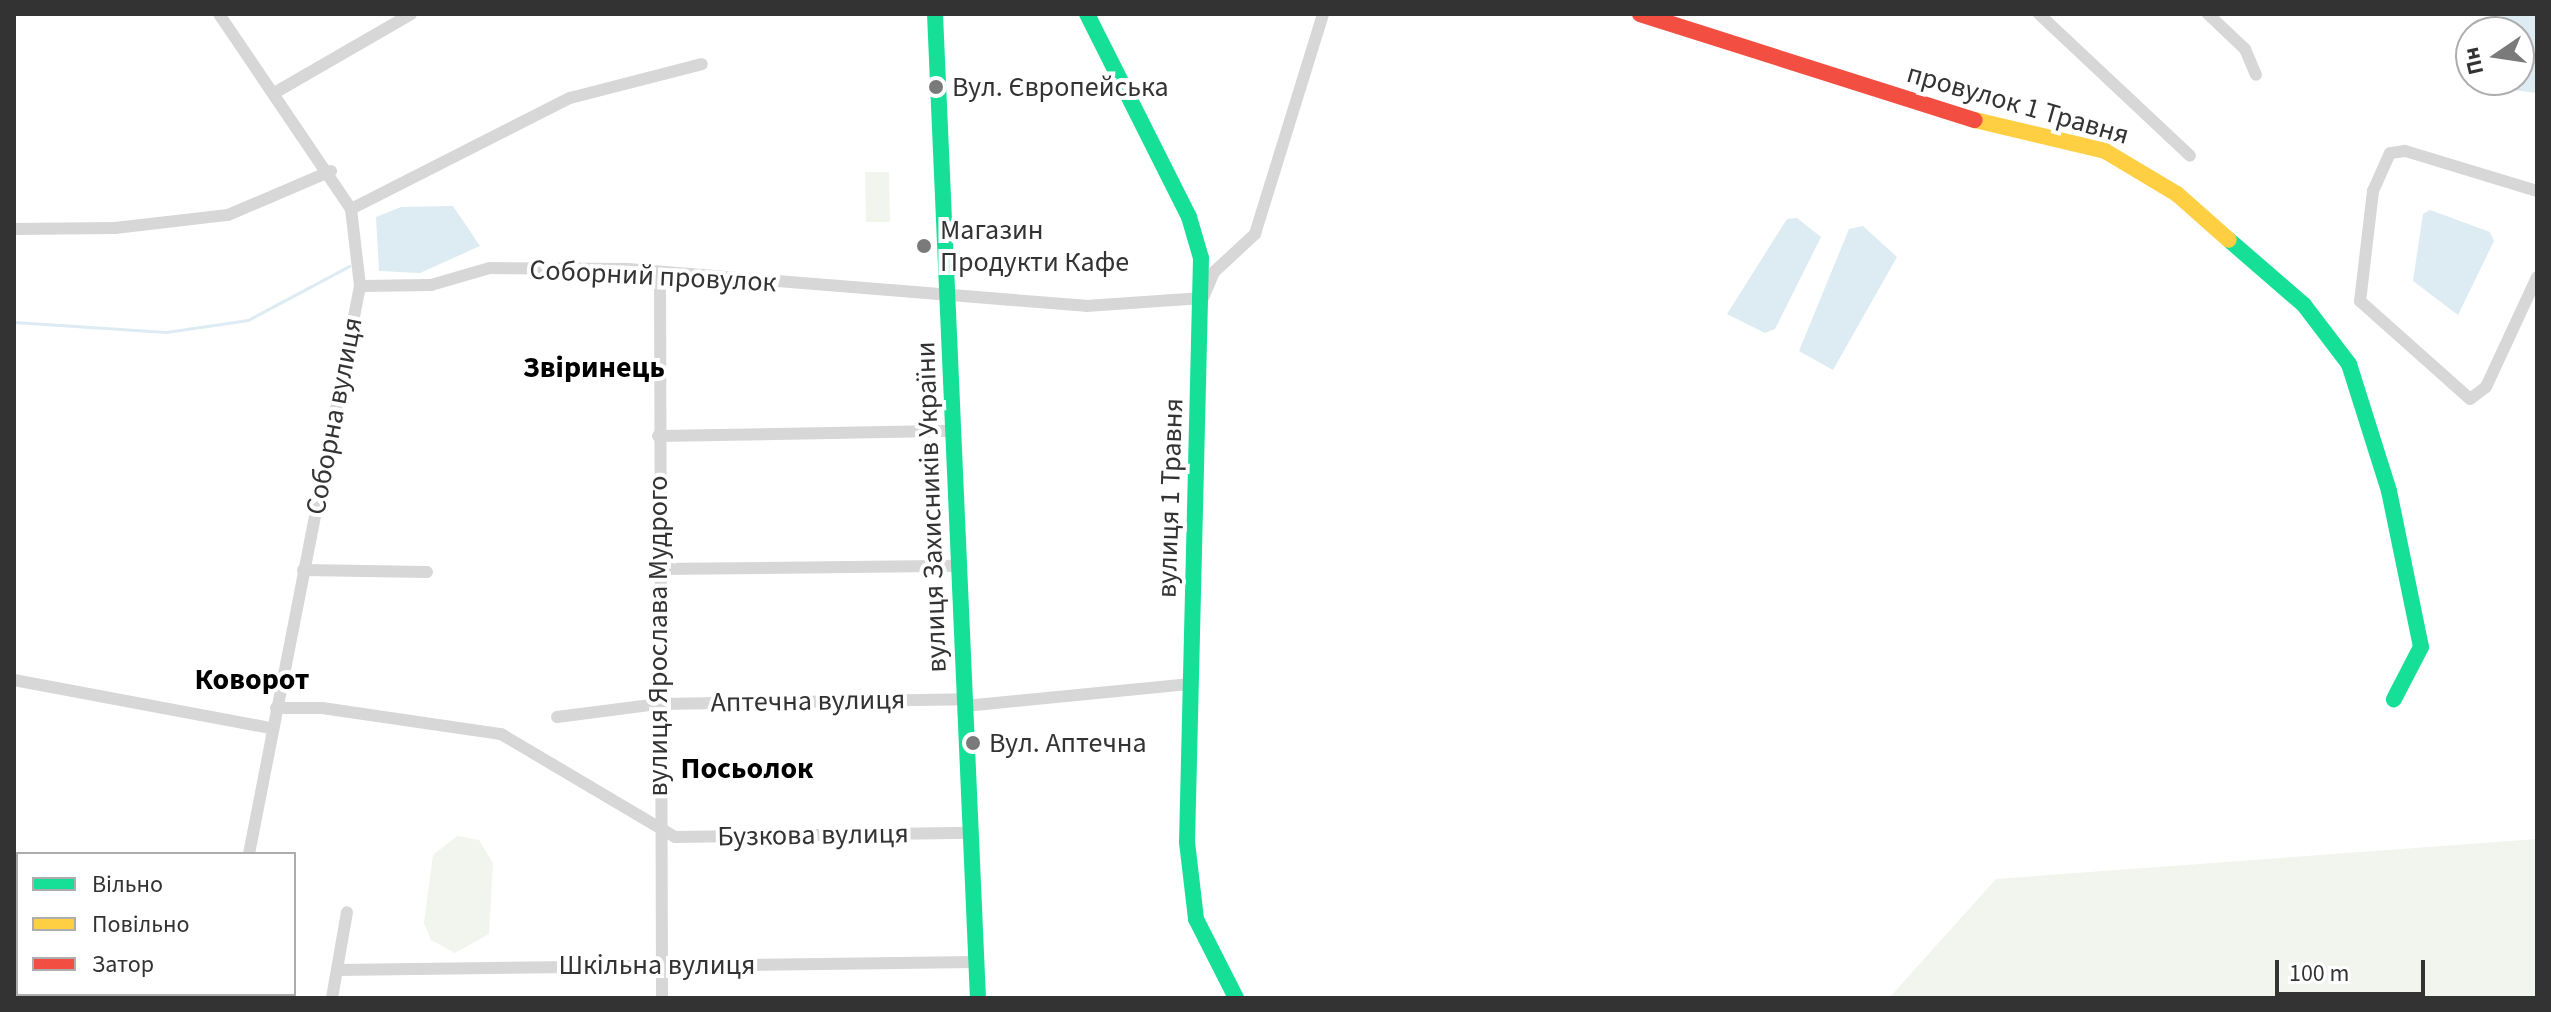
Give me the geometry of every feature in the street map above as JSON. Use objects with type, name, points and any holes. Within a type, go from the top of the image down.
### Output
[{"type":"street","name":"Соборна вулиця","points":[[219,14],[331,171],[351,209],[360,286],[270,728],[249,852]]},
{"type":"street","points":[[276,92],[411,14]]},
{"type":"street","name":"вулиця Захисників України","points":[[935,14],[978,998]]},
{"type":"street","name":"вулиця 1 Травня","points":[[1087,14],[1189,217],[1203,298],[1191,684],[1190,883],[1211,960],[1236,998]]},
{"type":"street","points":[[1203,298],[1214,272],[1255,234],[1323,14]]},
{"type":"street","name":"провулок 1 Травня","points":[[1640,14],[2139,167],[2292,295],[2329,335],[2362,396],[2421,647],[2394,699]]},
{"type":"street","points":[[2039,14],[2190,156]]},
{"type":"street","points":[[2208,14],[2245,49],[2256,75]]},
{"type":"street","points":[[351,209],[570,98],[702,64]]},
{"type":"street","points":[[2537,191],[2405,151],[2390,153],[2373,191],[2360,301],[2470,399],[2486,387],[2537,277]]},
{"type":"street","points":[[14,229],[115,228],[228,215],[331,171]]},
{"type":"street","name":"Соборний провулок","points":[[360,286],[431,285],[490,268],[660,273],[949,291],[1086,306],[1203,298]]},
{"type":"street","name":"вулиця Ярослава Мудрого","points":[[660,273],[658,569],[662,998]]},
{"type":"street","points":[[658,436],[954,431]]},
{"type":"street","points":[[658,569],[959,566]]},
{"type":"street","points":[[303,570],[427,572]]},
{"type":"street","points":[[14,680],[270,728]]},
{"type":"street","name":"Аптечна вулиця","points":[[557,717],[659,704],[965,702],[1191,684]]},
{"type":"street","name":"Бузкова вулиця","points":[[276,708],[322,708],[501,734],[675,837],[971,833]]},
{"type":"street","points":[[332,998],[347,912]]},
{"type":"street","name":"Шкільна вулиця","points":[[337,970],[976,962]]},
{"type":"shaded area","points":[[2537,14],[2537,93],[2535,16],[2502,16]]},
{"type":"shaded area","points":[[865,172],[889,172],[890,222],[866,222]]},
{"type":"shaded area","points":[[453,206],[480,246],[420,273],[379,271],[376,217],[401,207]]},
{"type":"shaded area","points":[[2430,210],[2490,232],[2494,241],[2458,315],[2413,281],[2423,214]]},
{"type":"shaded area","points":[[1797,218],[1821,237],[1775,329],[1765,333],[1727,314],[1787,219]]},
{"type":"shaded area","points":[[1863,226],[1897,257],[1833,370],[1799,351],[1849,229]]},
{"type":"shaded area","points":[[457,836],[479,840],[493,863],[489,934],[455,953],[431,940],[424,923],[433,855]]},
{"type":"shaded area","points":[[2537,839],[2537,998],[1889,998],[1996,879]]},
{"type":"waterway","points":[[14,322],[166,332],[248,320],[349,266]]},
{"type":"traffic: fast","points":[[935,14],[978,998]]},
{"type":"traffic: fast","points":[[1087,14],[1189,217],[1201,258],[1187,842],[1196,919],[1236,998]]},
{"type":"traffic: fast","points":[[2229,240],[2304,305],[2349,364],[2389,491],[2421,647],[2394,699]]},
{"type":"traffic: slow","points":[[1975,120],[2105,151],[2177,194],[2229,240]]},
{"type":"traffic: jam","points":[[1640,14],[1975,120]]},
{"type":"place","name":"Вул. Європейська","points":[[936,87]]},
{"type":"place","name":"Магазин Продукти Кафе","points":[[924,246]]},
{"type":"place","name":"Вул. Аптечна","points":[[973,743]]},
{"type":"district","name":"Звіринець","points":[[594,368]]},
{"type":"district","name":"Коворот","points":[[252,680]]},
{"type":"district","name":"Посьолок","points":[[747,769]]}]
